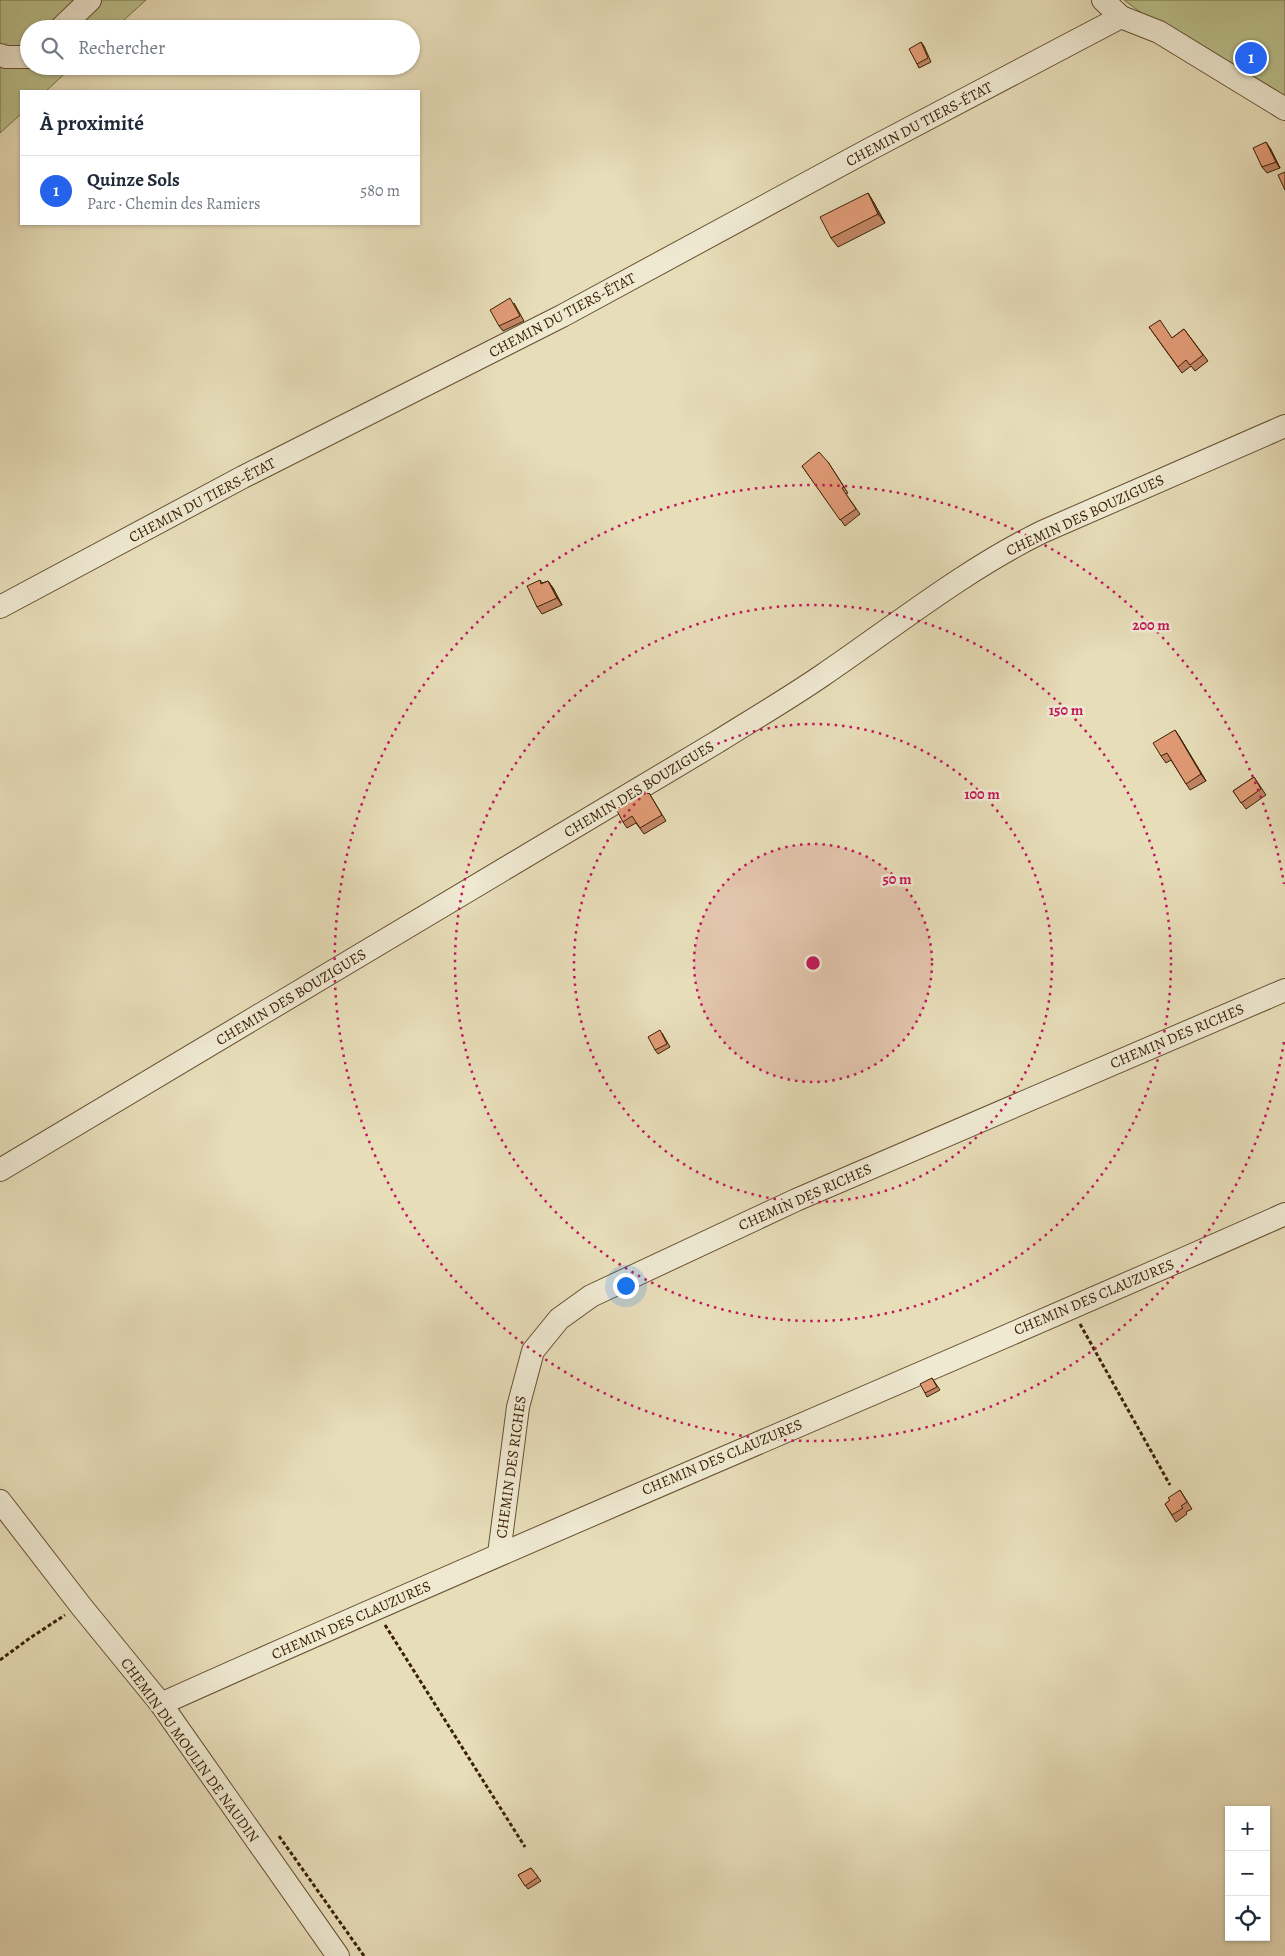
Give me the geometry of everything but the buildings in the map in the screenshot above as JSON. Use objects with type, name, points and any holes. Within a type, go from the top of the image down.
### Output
[{"type":"street","points":[[69,20],[90,0]]},
{"type":"street","points":[[1103,0],[1121,18],[1159,32],[1285,109]]},
{"type":"street","name":"CHEMIN DU TIERS-ÉTAT","points":[[0,606],[234,482],[562,316],[872,148],[1121,18]]},
{"type":"street","points":[[0,55],[20,57]]},
{"type":"street","name":"CHEMIN DES BOUZIGUES","points":[[0,1170],[725,737],[821,676],[960,578],[1010,548],[1042,532],[1285,426]]},
{"type":"street","name":"CHEMIN DES RICHES","points":[[499,1554],[518,1407],[533,1351],[559,1319],[592,1296],[796,1200],[1285,990]]},
{"type":"street","name":"CHEMIN DES CLAUZURES","points":[[161,1704],[499,1554],[1285,1214]]},
{"type":"street","name":"CHEMIN DU MOULIN DE NAUDIN","points":[[0,1501],[81,1606],[161,1704],[338,1956]]},
{"type":"path","points":[[1071,1308],[1170,1485]]},
{"type":"path","points":[[0,1660],[30,1638],[81,1606]]},
{"type":"path","points":[[377,1608],[381,1618],[525,1847]]},
{"type":"green space","points":[[0,0],[146,0],[124,20],[20,20],[20,75],[63,75],[47,90],[20,90],[20,115],[0,133]]},
{"type":"green space","points":[[1124,0],[1285,0],[1285,99],[1147,17]]},
{"type":"place","name":"Quinze Sols","points":[[1251,58]]}]
